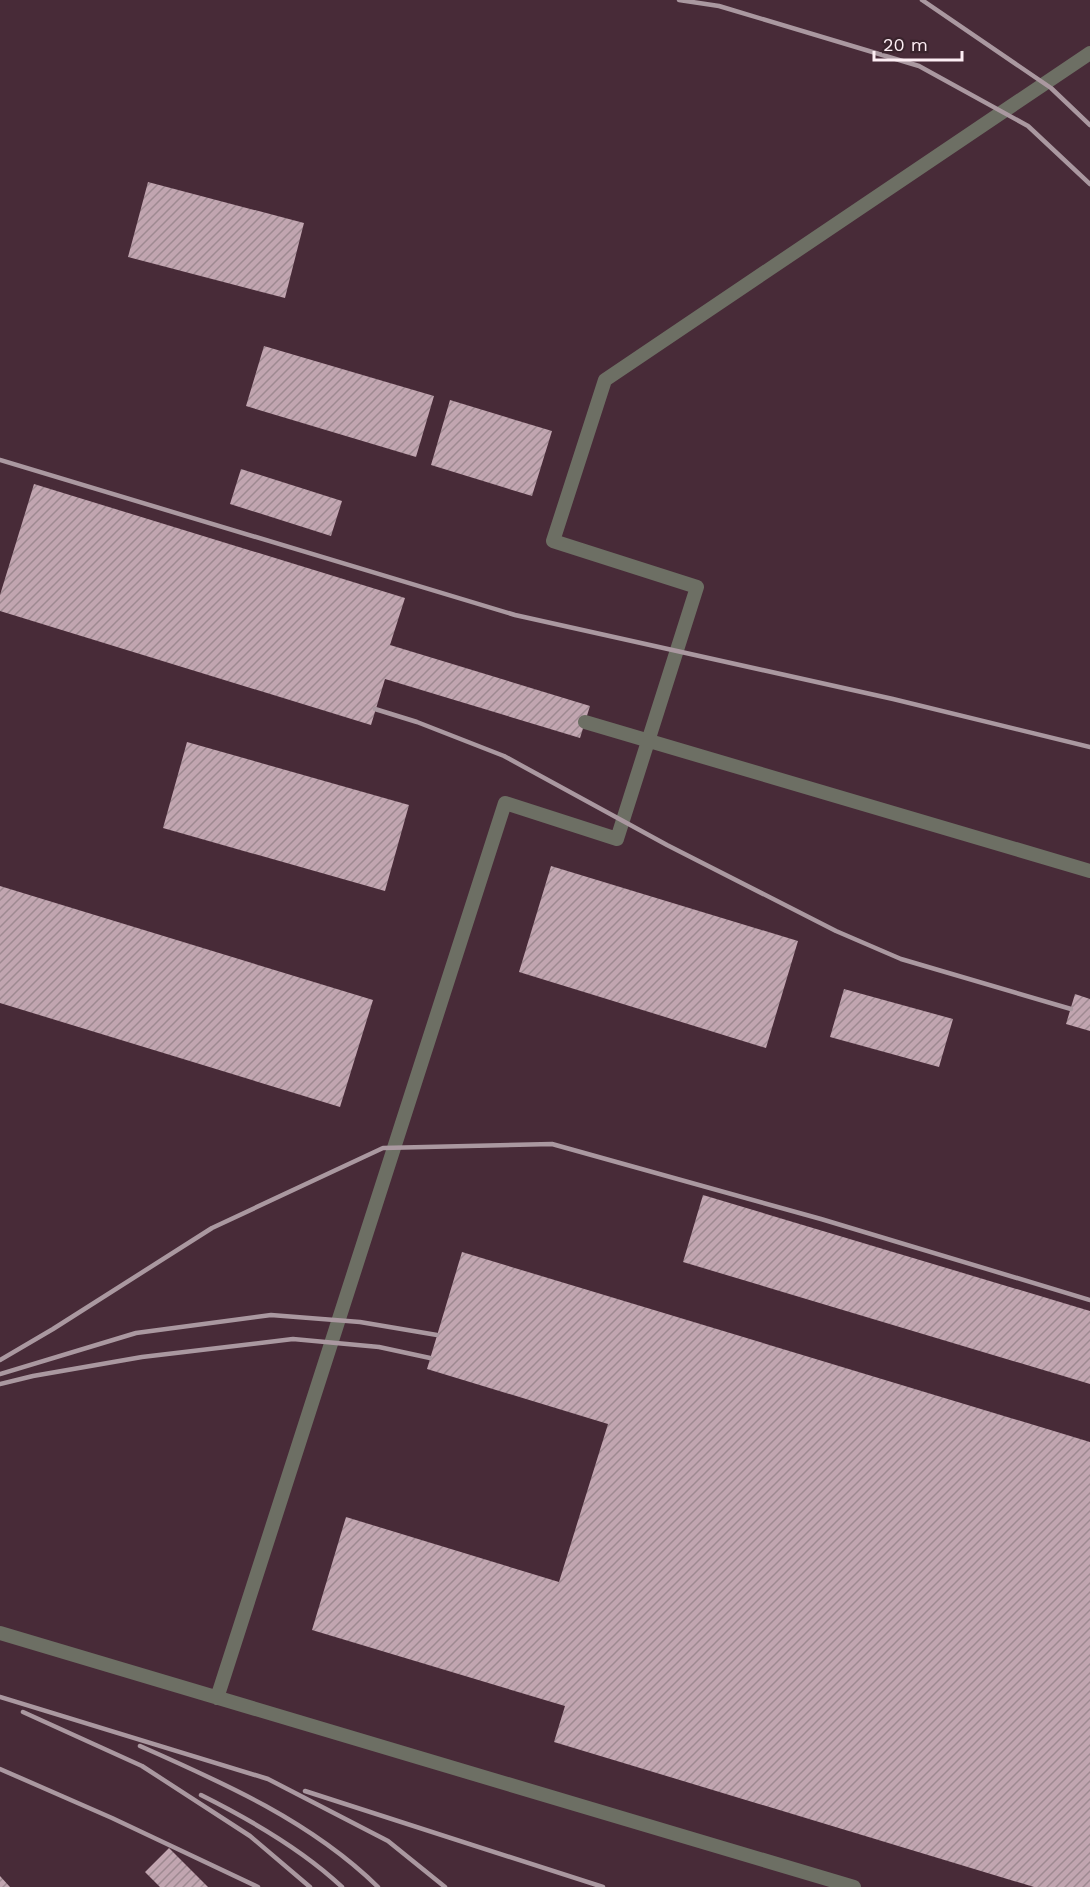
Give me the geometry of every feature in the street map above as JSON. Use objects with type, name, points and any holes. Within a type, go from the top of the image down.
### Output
[{"type":"lane","points":[[217,1698],[505,803],[617,839],[697,587],[553,541],[605,380],[1090,53]]},
{"type":"lane","points":[[585,722],[1090,871]]},
{"type":"lane","points":[[0,1633],[854,1887]]},
{"type":"shaded area","points":[[0,0],[1090,0],[1090,1887],[0,1887]]},
{"type":"building","points":[[148,182],[304,223],[285,298],[128,257]]},
{"type":"building","points":[[264,346],[434,396],[416,457],[246,406]]},
{"type":"building","points":[[450,400],[552,431],[532,496],[431,465]]},
{"type":"building","points":[[241,469],[342,501],[331,536],[230,504]]},
{"type":"building","points":[[34,484],[405,598],[390,645],[590,706],[580,738],[385,679],[371,725],[0,611],[0,595]]},
{"type":"building","points":[[187,742],[409,805],[385,891],[163,828]]},
{"type":"building","points":[[551,866],[798,941],[766,1048],[519,972]]},
{"type":"building","points":[[0,886],[373,1000],[340,1107],[0,1003]]},
{"type":"building","points":[[844,989],[953,1019],[939,1067],[830,1037]]},
{"type":"building","points":[[1075,994],[1090,999],[1090,1031],[1066,1024]]},
{"type":"building","points":[[703,1195],[1090,1311],[1090,1384],[683,1262]]},
{"type":"building","points":[[462,1252],[1090,1442],[1090,1887],[1034,1887],[554,1742],[565,1706],[312,1630],[346,1517],[559,1582],[608,1424],[427,1369]]},
{"type":"building","points":[[169,1848],[208,1887],[160,1887],[145,1872]]},
{"type":"building","points":[[0,1876],[10,1887],[0,1887]]},
{"type":"railway","points":[[679,0],[719,6],[919,66],[1028,126],[1090,184]]},
{"type":"railway","points":[[922,0],[1051,88],[1090,125]]},
{"type":"railway","points":[[0,460],[515,615],[893,699],[1090,747]]},
{"type":"railway","points":[[375,709],[417,722],[504,756],[667,845],[836,931],[901,959],[1071,1009]]},
{"type":"railway","points":[[0,1360],[212,1228],[383,1148],[552,1144],[821,1219],[1090,1300]]},
{"type":"railway","points":[[0,1374],[136,1333],[271,1315],[360,1322],[437,1335]]},
{"type":"railway","points":[[0,1384],[142,1357],[293,1339],[379,1347],[430,1358]]},
{"type":"railway","points":[[0,1697],[268,1779],[388,1841],[445,1887]]},
{"type":"railway","points":[[23,1712],[142,1766],[250,1836],[310,1887]]},
{"type":"railway","points":[[140,1746],[203,1774],[266,1806],[325,1843],[378,1887]]},
{"type":"railway","points":[[0,1769],[112,1818],[258,1887]]},
{"type":"railway","points":[[305,1791],[603,1887]]},
{"type":"railway","points":[[201,1795],[275,1836],[310,1860],[342,1887]]}]
